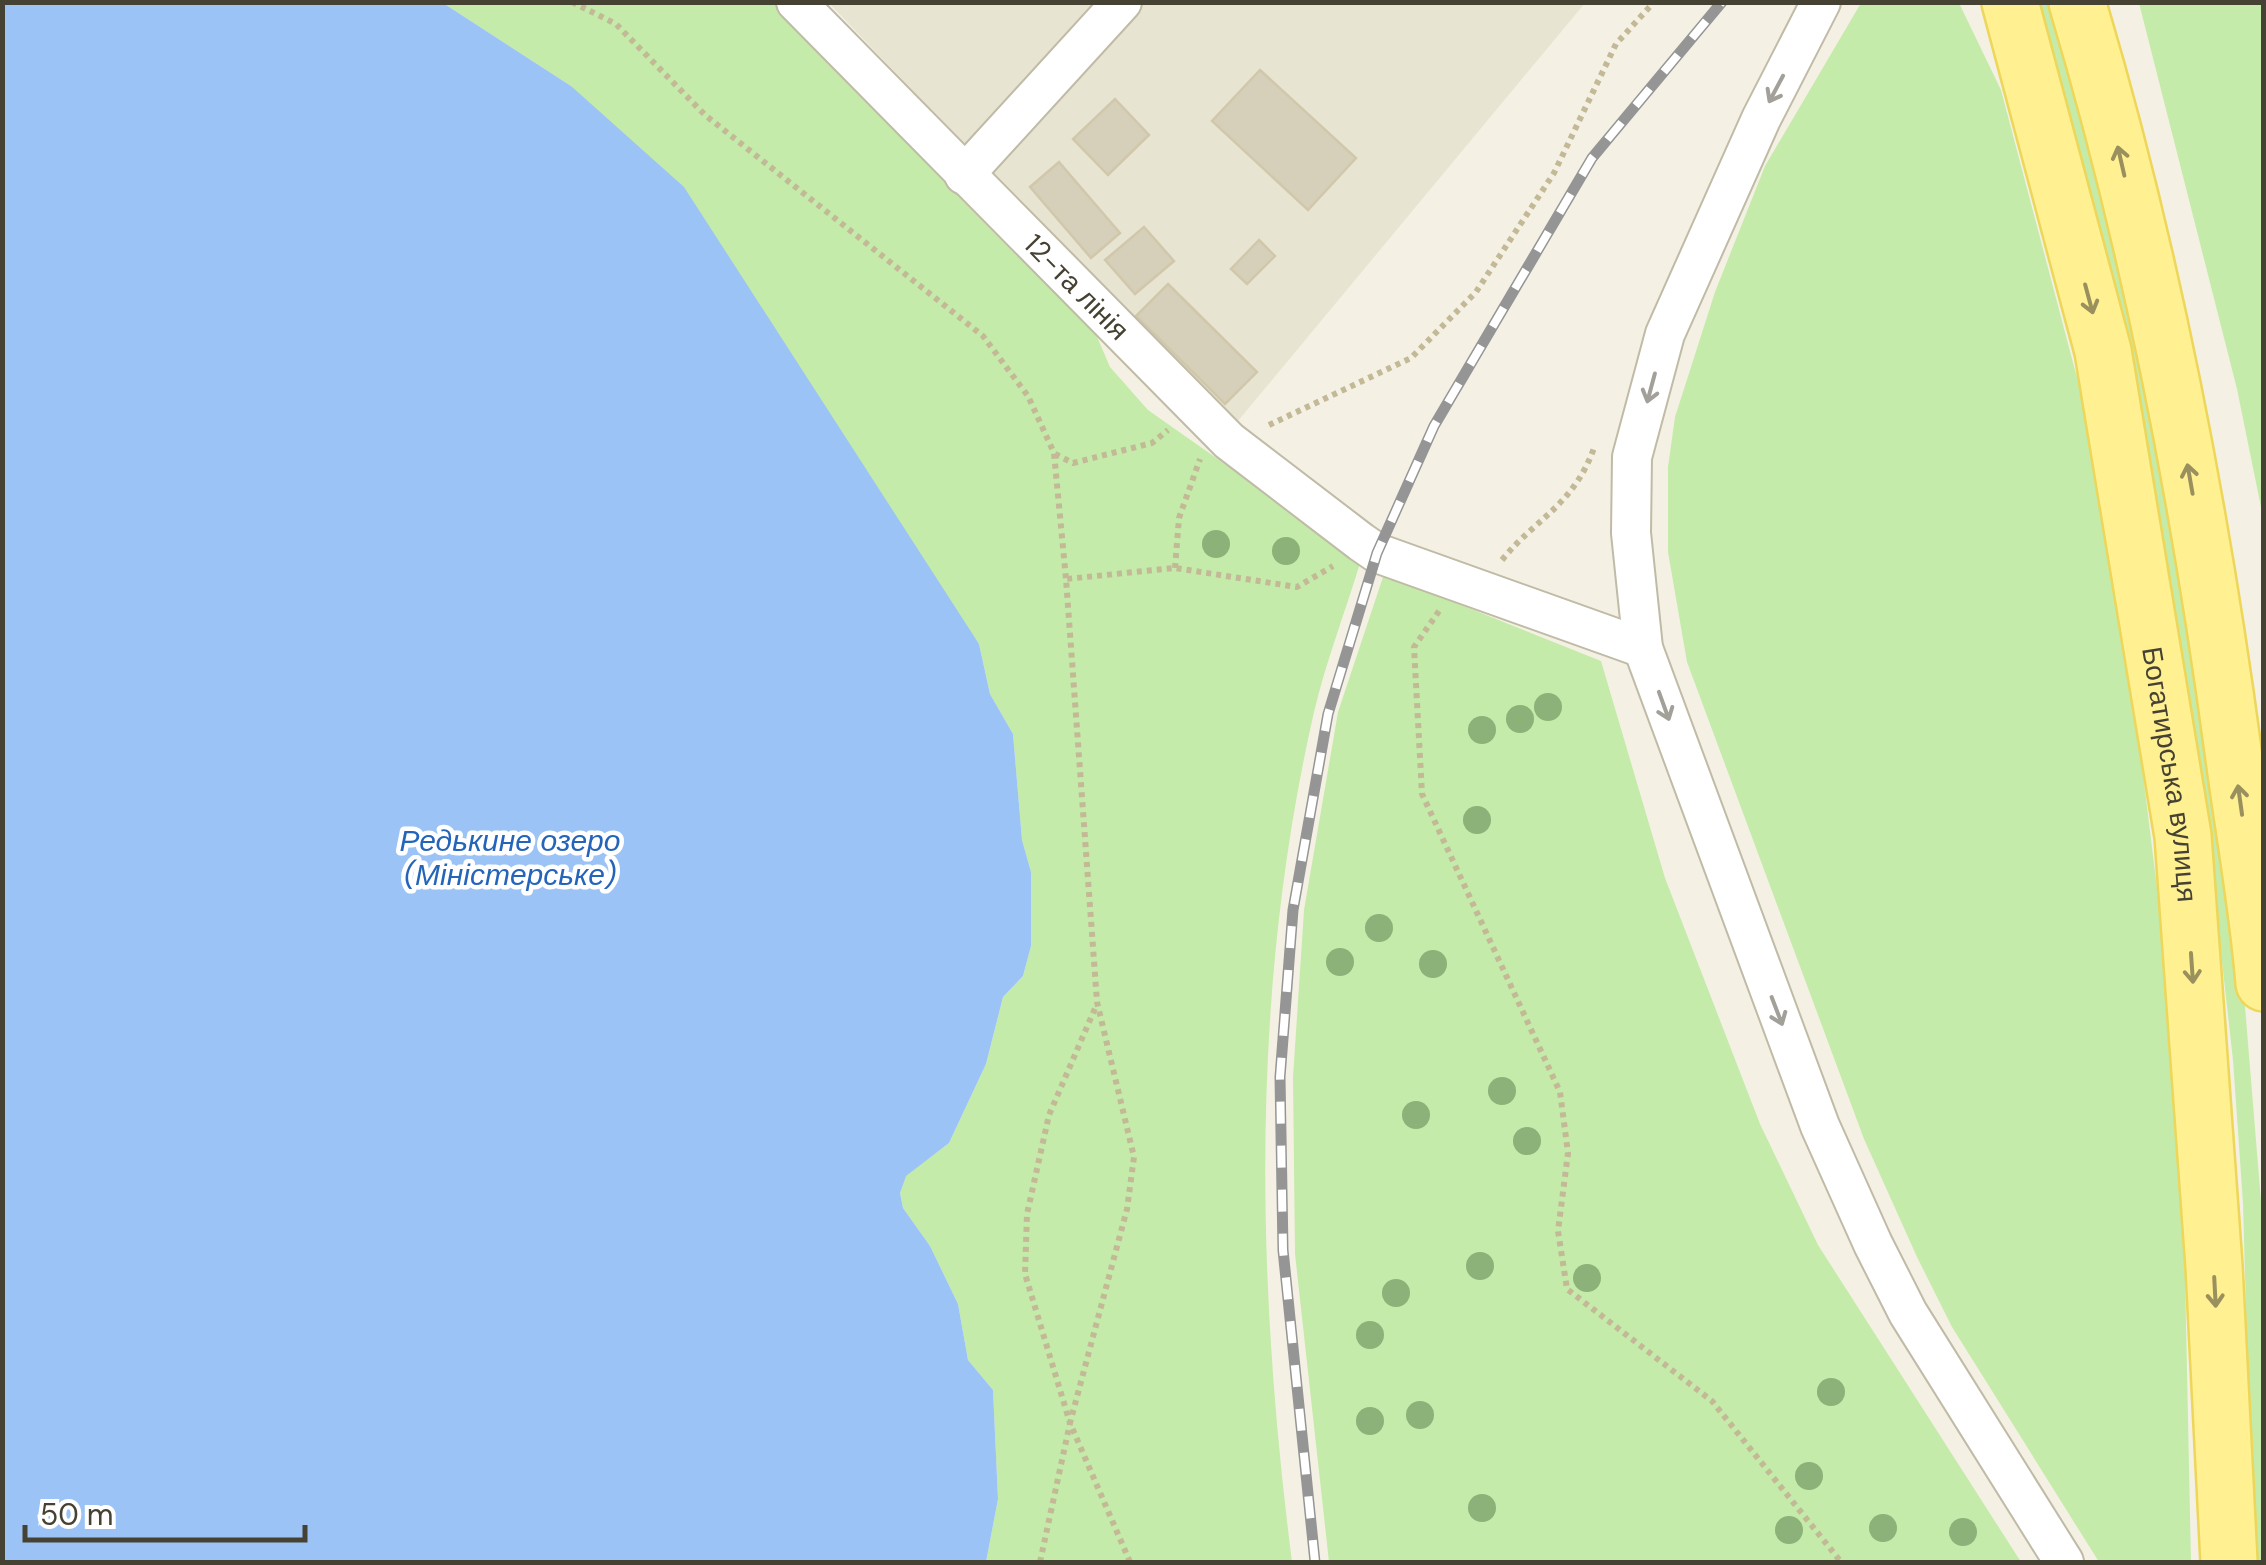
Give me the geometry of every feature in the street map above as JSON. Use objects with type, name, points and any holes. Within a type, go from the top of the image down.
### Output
[{"type":"main road","name":"Богатирська вулиця","points":[[2010,2],[2103,351],[2183,836],[2214,1266],[2229,1562]]},
{"type":"main road","points":[[2078,2],[2106,99],[2170,375],[2216,625],[2264,983]]},
{"type":"street","name":"12-та лінія","points":[[796,2],[1229,441],[1369,548],[1642,648]]},
{"type":"street","points":[[1822,2],[1761,118],[1665,334],[1632,457],[1630,533],[1642,648],[1814,1108],[1873,1244],[1908,1314],[2064,1562]]},
{"type":"street","points":[[964,175],[1120,4]]},
{"type":"path","points":[[572,2],[616,24],[704,115],[982,336],[1028,396],[1054,453],[1098,1002],[1134,1157],[1127,1209],[1070,1423],[1040,1562]]},
{"type":"path","points":[[1175,568],[1179,518],[1197,460],[1229,441],[1300,412],[1411,358],[1476,292],[1554,173],[1616,44],[1654,2]]},
{"type":"path","points":[[1054,453],[1073,463],[1152,443],[1197,408]]},
{"type":"path","points":[[1598,436],[1586,469],[1550,516],[1516,543],[1479,590],[1438,611],[1414,648],[1422,794],[1560,1092],[1568,1153],[1558,1231],[1567,1289],[1712,1401],[1841,1562]]},
{"type":"path","points":[[1066,579],[1175,568],[1298,587],[1369,548]]},
{"type":"path","points":[[1098,1002],[1049,1115],[1026,1214],[1026,1274],[1070,1423],[1130,1562]]},
{"type":"shaded area","points":[[829,3],[1585,3],[1233,427]]},
{"type":"green space","points":[[443,3],[786,3],[1086,311],[1110,367],[1148,410],[1361,560],[1319,693],[1293,817],[1269,1029],[1266,1243],[1271,1349],[1292,1562],[986,1562],[998,1499],[993,1390],[968,1360],[958,1304],[930,1246],[903,1208],[900,1193],[905,1176],[949,1143],[986,1064],[1003,997],[1023,976],[1031,946],[1031,872],[1022,840],[1013,734],[990,694],[979,644],[571,86]]},
{"type":"green space","points":[[1861,3],[1959,3],[2001,90],[2085,408],[2137,725],[2181,1084],[2191,1562],[2099,1562],[1952,1327],[1864,1139],[1687,662],[1668,552],[1668,467],[1675,417],[1715,292],[1765,166]]},
{"type":"green space","points":[[2035,3],[2059,3],[2161,439],[2242,970],[2264,1238],[2263,1562],[2253,1562],[2243,1203],[2233,1060],[2206,818]]},
{"type":"green space","points":[[2139,3],[2263,3],[2263,517],[2237,389]]},
{"type":"green space","points":[[1384,574],[1601,661],[1665,878],[1760,1124],[1818,1245],[2021,1562],[1329,1562],[1295,1254],[1293,1077],[1304,910],[1338,712]]},
{"type":"water","name":"Редькине озеро (Міністерське)","points":[[3,2],[443,3],[571,86],[684,187],[979,644],[990,694],[1013,734],[1022,840],[1031,872],[1031,946],[1023,976],[1003,997],[986,1064],[949,1143],[906,1176],[900,1193],[903,1208],[930,1246],[958,1304],[968,1360],[993,1390],[998,1499],[986,1562],[3,1562]]},
{"type":"building","points":[[1260,70],[1356,158],[1308,210],[1212,121]]},
{"type":"building","points":[[1115,99],[1149,135],[1108,175],[1073,139]]},
{"type":"building","points":[[1059,162],[1120,233],[1091,258],[1030,187]]},
{"type":"building","points":[[1144,227],[1174,261],[1135,294],[1105,260]]},
{"type":"building","points":[[1259,240],[1275,256],[1247,284],[1231,269]]},
{"type":"building","points":[[1168,284],[1257,372],[1225,404],[1136,316]]},
{"type":"railway","points":[[1315,1562],[1283,1250],[1280,1077],[1293,910],[1328,714],[1377,553],[1434,426],[1592,158],[1722,2]]}]
